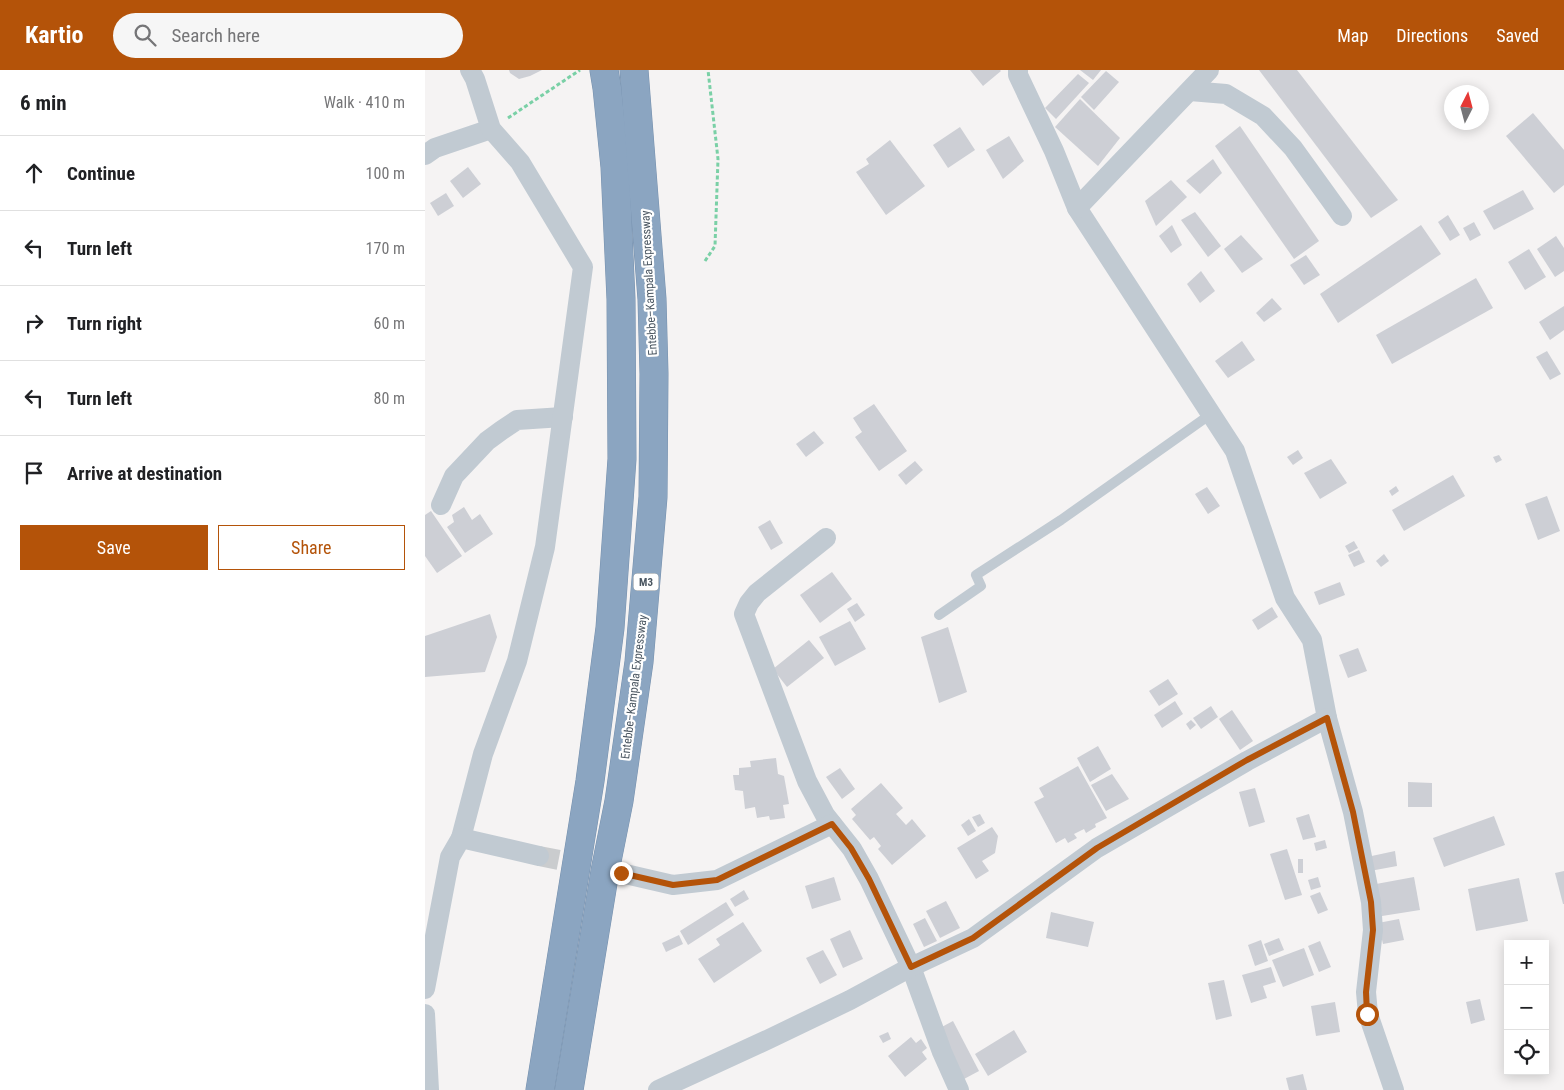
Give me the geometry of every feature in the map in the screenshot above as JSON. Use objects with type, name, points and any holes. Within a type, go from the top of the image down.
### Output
[{"type":"highway","points":[[539,1090],[560,970],[595,743],[610,628],[620,488],[621,299],[615,167],[604,70]]},
{"type":"highway","name":"Entebbe–Kampala Expressway","points":[[569,1090],[605,871],[619,801],[636,682],[653,496],[654,374],[652,299],[634,70]]},
{"type":"street","points":[[425,989],[450,857],[461,838],[483,754],[517,661],[545,547],[583,267],[520,162],[491,129],[475,79],[470,70]]},
{"type":"street","points":[[1018,70],[1018,75],[1054,151],[1077,208],[1235,451],[1285,598],[1312,640],[1327,718],[1353,812],[1371,902],[1373,930],[1366,992],[1367,1014],[1394,1090]]},
{"type":"street","points":[[1077,208],[1209,70]]},
{"type":"street","points":[[1190,91],[1226,94],[1263,116],[1293,148],[1342,216]]},
{"type":"street","points":[[425,154],[435,148],[491,129]]},
{"type":"street","points":[[441,504],[454,476],[487,441],[502,430],[517,420],[563,417]]},
{"type":"street","points":[[826,538],[757,593],[749,603],[745,614],[807,781],[825,815],[851,848],[869,879],[911,967],[942,1052],[959,1090]]},
{"type":"street","points":[[658,1090],[850,1000],[911,967],[973,938],[1097,848],[1247,760],[1327,718]]},
{"type":"street","points":[[621,873],[673,885],[717,880],[832,824]]},
{"type":"street","points":[[461,838],[539,856]]},
{"type":"street","points":[[425,1014],[429,1090]]},
{"type":"lane","points":[[939,615],[981,586],[976,574],[1061,520],[1211,414]]},
{"type":"path","points":[[491,129],[579,70]]},
{"type":"path","points":[[705,261],[715,246],[718,159],[708,70]]},
{"type":"building","points":[[509,70],[542,70],[519,79],[510,73]]},
{"type":"building","points":[[970,70],[1000,70],[1001,71],[983,86]]},
{"type":"building","points":[[1080,70],[1101,70],[1093,80]]},
{"type":"building","points":[[1259,70],[1297,70],[1398,200],[1371,218]]},
{"type":"building","points":[[1106,71],[1119,82],[1094,110],[1081,97]]},
{"type":"building","points":[[1078,74],[1089,83],[1056,119],[1045,108]]},
{"type":"building","points":[[1080,99],[1120,138],[1098,166],[1055,127]]},
{"type":"building","points":[[1533,113],[1564,150],[1564,185],[1554,193],[1506,136]]},
{"type":"building","points":[[1240,126],[1319,241],[1294,259],[1215,146]]},
{"type":"building","points":[[960,127],[975,150],[948,168],[933,145]]},
{"type":"building","points":[[1009,136],[1024,161],[1003,179],[986,150]]},
{"type":"building","points":[[890,140],[925,186],[886,215],[856,172],[869,164],[866,159]]},
{"type":"building","points":[[1213,159],[1222,173],[1200,194],[1186,181]]},
{"type":"building","points":[[468,167],[481,184],[463,198],[450,181]]},
{"type":"building","points":[[1171,180],[1187,197],[1156,226],[1145,201]]},
{"type":"building","points":[[1523,190],[1534,209],[1494,230],[1483,211]]},
{"type":"building","points":[[446,193],[454,206],[438,216],[430,203]]},
{"type":"building","points":[[1195,212],[1221,246],[1208,257],[1181,220]]},
{"type":"building","points":[[1448,215],[1460,235],[1450,241],[1438,222]]},
{"type":"building","points":[[1474,222],[1481,235],[1470,241],[1463,228]]},
{"type":"building","points":[[1172,225],[1182,245],[1171,253],[1159,236]]},
{"type":"building","points":[[1421,225],[1441,254],[1338,323],[1320,294]]},
{"type":"building","points":[[1241,235],[1263,259],[1242,273],[1224,249]]},
{"type":"building","points":[[1556,236],[1564,248],[1564,271],[1555,277],[1537,249]]},
{"type":"building","points":[[1529,249],[1546,277],[1525,290],[1508,262]]},
{"type":"building","points":[[1306,255],[1320,275],[1304,285],[1290,265]]},
{"type":"building","points":[[1201,271],[1215,291],[1200,303],[1187,284]]},
{"type":"building","points":[[1476,278],[1493,308],[1392,364],[1376,335]]},
{"type":"building","points":[[1272,298],[1282,309],[1264,322],[1256,313]]},
{"type":"building","points":[[1564,306],[1564,330],[1550,340],[1539,322]]},
{"type":"building","points":[[1242,341],[1255,360],[1228,378],[1215,361]]},
{"type":"building","points":[[1547,351],[1561,374],[1550,380],[1536,357]]},
{"type":"building","points":[[874,404],[907,451],[879,471],[855,437],[862,432],[853,418]]},
{"type":"building","points":[[814,431],[824,443],[806,457],[796,444]]},
{"type":"building","points":[[1298,450],[1303,458],[1293,465],[1287,457]]},
{"type":"building","points":[[1499,455],[1502,460],[1496,463],[1493,457]]},
{"type":"building","points":[[1331,459],[1347,483],[1320,499],[1304,473]]},
{"type":"building","points":[[915,461],[923,470],[906,485],[898,475]]},
{"type":"building","points":[[1453,475],[1465,496],[1404,531],[1392,510]]},
{"type":"building","points":[[1396,486],[1399,491],[1392,496],[1389,491]]},
{"type":"building","points":[[1207,487],[1220,506],[1208,514],[1195,494]]},
{"type":"building","points":[[1547,496],[1560,531],[1538,540],[1525,504]]},
{"type":"building","points":[[464,507],[472,520],[480,514],[493,534],[465,553],[447,527],[454,522],[452,515]]},
{"type":"building","points":[[431,511],[462,556],[437,573],[425,556],[425,515]]},
{"type":"building","points":[[770,520],[783,543],[771,550],[758,527]]},
{"type":"building","points":[[1354,541],[1358,548],[1349,553],[1345,546]]},
{"type":"building","points":[[1359,550],[1365,562],[1354,567],[1348,555]]},
{"type":"building","points":[[1384,554],[1389,561],[1381,567],[1376,561]]},
{"type":"building","points":[[832,572],[852,599],[820,623],[800,595]]},
{"type":"building","points":[[1340,582],[1345,595],[1319,605],[1314,592]]},
{"type":"building","points":[[857,603],[865,615],[855,622],[847,609]]},
{"type":"building","points":[[1272,607],[1278,617],[1258,630],[1252,620]]},
{"type":"building","points":[[490,614],[497,637],[485,672],[425,677],[425,636]]},
{"type":"building","points":[[850,621],[866,649],[835,666],[819,637]]},
{"type":"building","points":[[948,627],[967,692],[939,703],[921,637]]},
{"type":"building","points":[[809,640],[824,658],[787,687],[773,669]]},
{"type":"building","points":[[1358,648],[1367,671],[1348,678],[1339,655]]},
{"type":"building","points":[[1168,679],[1178,694],[1159,706],[1149,691]]},
{"type":"building","points":[[1175,701],[1183,714],[1162,728],[1154,715]]},
{"type":"building","points":[[1211,706],[1218,717],[1201,729],[1193,718]]},
{"type":"building","points":[[1232,710],[1253,741],[1240,750],[1219,719]]},
{"type":"building","points":[[1191,720],[1196,725],[1190,730],[1186,724]]},
{"type":"building","points":[[1098,746],[1111,769],[1090,782],[1077,758]]},
{"type":"building","points":[[776,758],[778,774],[784,776],[789,804],[783,805],[785,818],[770,820],[769,816],[757,818],[755,807],[745,809],[743,791],[735,790],[733,775],[739,775],[739,768],[751,767],[750,761]]},
{"type":"building","points":[[1078,766],[1107,818],[1095,824],[1096,827],[1086,833],[1084,829],[1074,834],[1077,838],[1068,843],[1065,838],[1056,843],[1034,802],[1044,797],[1039,788]]},
{"type":"building","points":[[840,768],[855,789],[842,799],[826,777]]},
{"type":"building","points":[[1112,774],[1129,799],[1106,811],[1091,785]]},
{"type":"building","points":[[1408,782],[1432,783],[1432,807],[1408,807]]},
{"type":"building","points":[[881,783],[903,808],[896,814],[906,825],[912,819],[926,836],[892,865],[878,849],[881,846],[874,837],[870,840],[852,819],[856,815],[851,809]]},
{"type":"building","points":[[1255,788],[1265,822],[1249,827],[1239,792]]},
{"type":"building","points":[[980,814],[985,823],[978,827],[972,817]]},
{"type":"building","points":[[1309,814],[1316,837],[1303,840],[1296,818]]},
{"type":"building","points":[[1494,816],[1505,845],[1444,867],[1433,838]]},
{"type":"building","points":[[969,819],[976,831],[968,836],[961,825]]},
{"type":"building","points":[[992,827],[998,836],[995,853],[982,861],[989,871],[976,879],[957,848]]},
{"type":"building","points":[[1325,840],[1327,848],[1316,851],[1314,843]]},
{"type":"building","points":[[1287,849],[1302,895],[1285,900],[1270,854]]},
{"type":"building","points":[[1395,851],[1397,866],[1370,871],[1367,857]]},
{"type":"building","points":[[1298,859],[1303,859],[1303,873],[1298,873]]},
{"type":"building","points":[[1564,871],[1564,904],[1563,904],[1555,873]]},
{"type":"building","points":[[834,877],[841,900],[812,909],[805,886]]},
{"type":"building","points":[[1318,877],[1321,887],[1311,890],[1308,880]]},
{"type":"building","points":[[1414,877],[1420,910],[1382,916],[1376,884]]},
{"type":"building","points":[[1519,878],[1528,921],[1476,931],[1468,889]]},
{"type":"building","points":[[744,890],[749,899],[735,907],[730,899]]},
{"type":"building","points":[[1320,892],[1328,910],[1318,914],[1310,896]]},
{"type":"building","points":[[946,901],[960,928],[940,938],[926,911]]},
{"type":"building","points":[[726,902],[734,915],[688,945],[680,931]]},
{"type":"building","points":[[1051,912],[1094,922],[1088,947],[1046,938]]},
{"type":"building","points":[[925,918],[937,941],[924,947],[913,924]]},
{"type":"building","points":[[1399,919],[1404,940],[1383,944],[1378,923]]},
{"type":"building","points":[[743,922],[762,951],[714,983],[698,959],[720,945],[716,939]]},
{"type":"building","points":[[850,930],[863,959],[843,968],[830,939]]},
{"type":"building","points":[[679,935],[683,944],[666,952],[662,943]]},
{"type":"building","points":[[1279,938],[1284,950],[1269,956],[1264,944]]},
{"type":"building","points":[[1261,940],[1268,961],[1255,966],[1248,945]]},
{"type":"building","points":[[1320,941],[1331,967],[1319,972],[1308,946]]},
{"type":"building","points":[[1304,948],[1314,975],[1283,987],[1272,960]]},
{"type":"building","points":[[823,950],[837,975],[820,984],[806,958]]},
{"type":"building","points":[[1271,967],[1276,982],[1263,986],[1267,998],[1251,1003],[1242,975]]},
{"type":"building","points":[[1224,980],[1232,1016],[1216,1020],[1208,983]]},
{"type":"building","points":[[1480,999],[1485,1020],[1471,1024],[1466,1002]]},
{"type":"building","points":[[1335,1002],[1340,1032],[1316,1036],[1311,1006]]},
{"type":"building","points":[[953,1021],[979,1071],[964,1079],[938,1029]]},
{"type":"building","points":[[1014,1030],[1027,1052],[988,1076],[975,1054]]},
{"type":"building","points":[[888,1032],[891,1039],[883,1043],[879,1036]]},
{"type":"building","points":[[911,1037],[916,1043],[921,1039],[927,1048],[922,1052],[927,1059],[905,1077],[888,1056]]},
{"type":"building","points":[[1303,1074],[1307,1090],[1289,1090],[1286,1078]]},
{"type":"tunnel","points":[[539,856],[590,866]]},
{"type":"route","points":[[621,873],[673,885],[717,880],[832,824],[851,848],[869,879],[911,967],[973,938],[1097,848],[1247,760],[1327,718],[1353,812],[1371,902],[1373,930],[1366,992],[1367,1014]]}]
